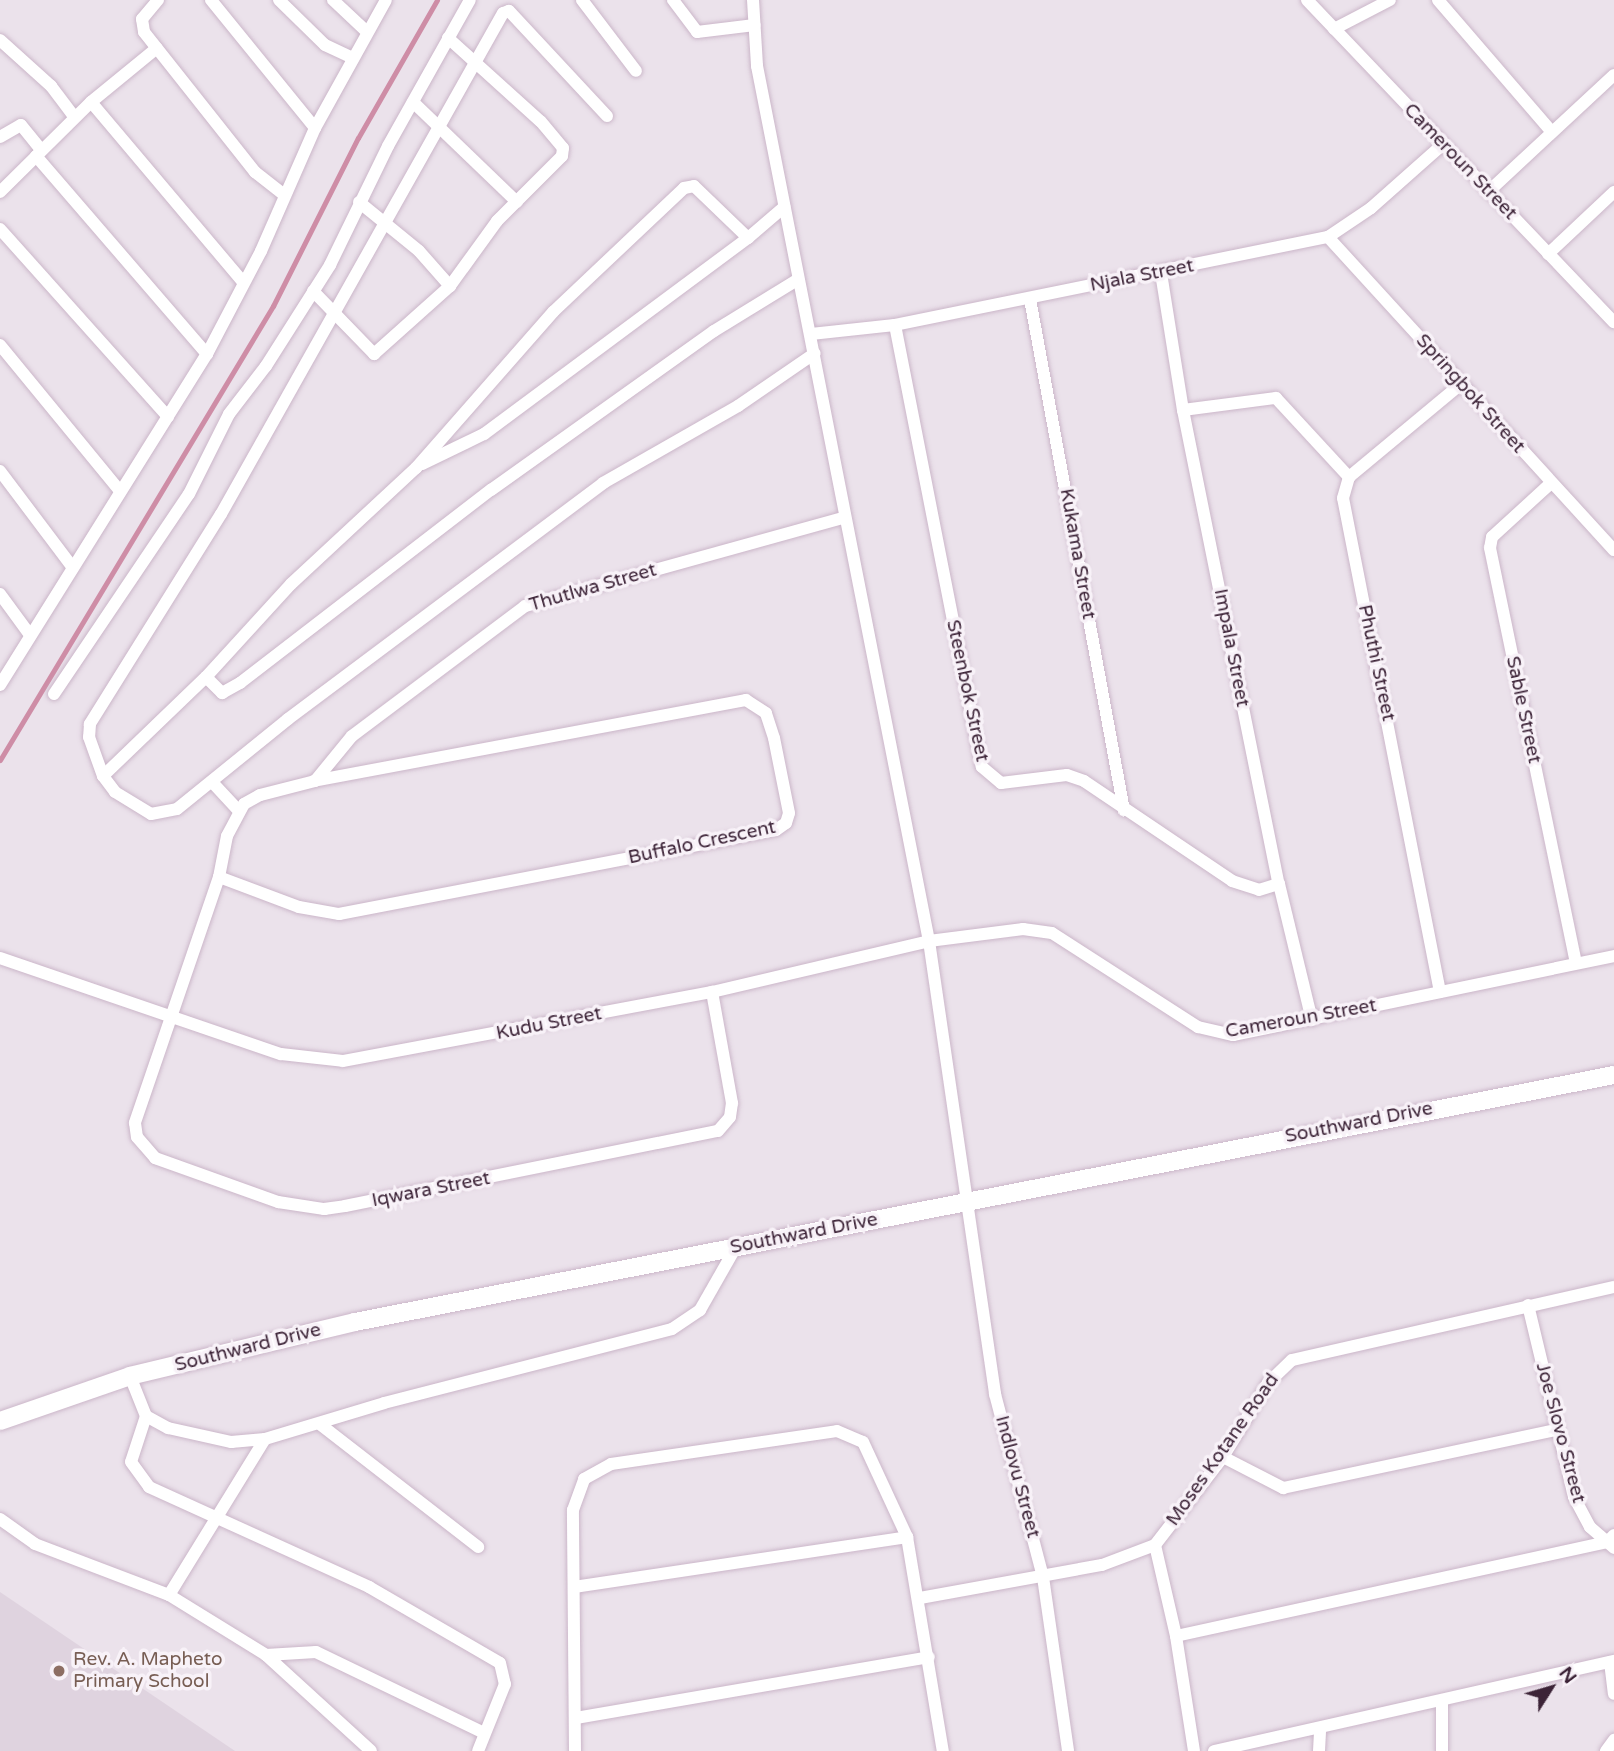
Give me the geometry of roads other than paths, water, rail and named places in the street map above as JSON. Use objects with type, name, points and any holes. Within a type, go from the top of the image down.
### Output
[{"type":"main road","name":"Southward Drive","points":[[0,1421],[130,1376],[355,1322],[966,1203],[1186,1155],[1614,1075]]},
{"type":"street","points":[[158,0],[141,22],[156,48],[255,172],[283,194]]},
{"type":"street","points":[[211,0],[315,128]]},
{"type":"street","points":[[279,0],[325,45],[353,58]]},
{"type":"street","points":[[333,0],[368,32]]},
{"type":"street","points":[[54,694],[189,494],[229,414],[313,291],[470,0]]},
{"type":"street","points":[[582,0],[636,71]]},
{"type":"street","points":[[673,0],[698,32],[755,25]]},
{"type":"street","name":"Indlovu Street","points":[[753,0],[757,66],[797,280],[815,353],[929,941],[995,1394],[1043,1577],[1068,1751]]},
{"type":"street","name":"Cameroun Street","points":[[1307,0],[1442,145],[1613,319]]},
{"type":"street","points":[[1334,29],[1390,0]]},
{"type":"street","points":[[1438,0],[1552,132]]},
{"type":"street","points":[[0,685],[207,354],[315,128],[384,1]]},
{"type":"street","points":[[607,116],[509,11],[503,13],[473,60],[439,128],[336,315],[221,514],[90,724],[89,737],[103,776],[116,792],[160,815],[177,809],[288,719],[603,483],[738,406],[815,353]]},
{"type":"street","points":[[313,291],[374,354],[450,286],[490,229],[554,166],[562,148],[540,121],[448,38]]},
{"type":"street","points":[[0,40],[51,86],[74,117]]},
{"type":"street","points":[[0,192],[74,117],[156,48]]},
{"type":"street","points":[[1488,192],[1614,75]]},
{"type":"street","points":[[91,102],[243,282]]},
{"type":"street","points":[[413,102],[517,202]]},
{"type":"street","points":[[0,137],[20,125],[39,153],[207,354]]},
{"type":"street","name":"Njala Street","points":[[811,334],[895,325],[1328,237],[1371,208],[1442,145]]},
{"type":"street","points":[[103,776],[206,677],[291,584],[416,468],[516,350],[686,186],[698,189],[748,238]]},
{"type":"street","points":[[1548,254],[1614,192]]},
{"type":"street","points":[[359,202],[387,223],[450,286]]},
{"type":"street","points":[[416,468],[484,434],[748,238],[784,207]]},
{"type":"street","points":[[0,229],[168,417]]},
{"type":"street","name":"Springbok Street","points":[[1328,237],[1614,550]]},
{"type":"street","name":"Impala Street","points":[[1161,273],[1183,410],[1279,884],[1312,1020]]},
{"type":"street","points":[[206,677],[222,693],[240,683],[492,490],[714,331],[797,280]]},
{"type":"street","name":"Kukama Street","points":[[1030,299],[1124,810]]},
{"type":"street","name":"Steenbok Street","points":[[895,325],[982,767],[1001,783],[1067,775],[1084,781],[1232,881],[1259,890],[1279,884]]},
{"type":"street","points":[[0,345],[120,491]]},
{"type":"street","points":[[1183,410],[1276,398],[1349,477],[1461,384]]},
{"type":"street","points":[[0,471],[73,568]]},
{"type":"street","name":"Phuthi Street","points":[[1349,477],[1343,498],[1440,992]]},
{"type":"street","name":"Sable Street","points":[[1551,483],[1490,542],[1576,963]]},
{"type":"street","name":"Thutlwa Street","points":[[315,781],[352,736],[525,606],[845,517]]},
{"type":"street","points":[[0,594],[30,635]]},
{"type":"street","name":"Buffalo Crescent","points":[[219,877],[299,907],[339,915],[769,831],[789,820],[766,713],[746,700],[315,781],[260,795],[238,810]]},
{"type":"street","points":[[169,1017],[219,877],[238,810],[212,782]]},
{"type":"street","name":"Cameroun Street","points":[[929,941],[1041,929],[1213,1033],[1233,1035],[1614,956]]},
{"type":"street","name":"Kudu Street","points":[[0,958],[281,1054],[344,1061],[712,992],[929,941]]},
{"type":"street","name":"Iqwara Street","points":[[169,1017],[137,1110],[137,1137],[144,1149],[171,1165],[278,1202],[324,1209],[718,1131],[730,1117],[732,1103],[712,992]]},
{"type":"street","points":[[146,1416],[189,1435],[231,1442],[265,1439],[321,1425],[384,1403],[672,1329],[700,1310],[736,1247]]},
{"type":"street","name":"Moses Kotane Road","points":[[920,1598],[1114,1563],[1155,1545],[1223,1457],[1268,1383],[1292,1360],[1614,1286]]},
{"type":"street","name":"Joe Slovo Street","points":[[1528,1305],[1555,1430],[1581,1512],[1612,1542]]},
{"type":"street","points":[[130,1376],[146,1416],[132,1450],[134,1471],[158,1492],[369,1587],[500,1663],[505,1684],[482,1732],[478,1751]]},
{"type":"street","points":[[321,1425],[478,1547]]},
{"type":"street","points":[[1223,1457],[1283,1488],[1555,1430]]},
{"type":"street","points":[[575,1751],[573,1510],[584,1479],[598,1468],[818,1433],[850,1433],[863,1442],[907,1537],[920,1598],[943,1751]]},
{"type":"street","points":[[169,1595],[265,1439]]},
{"type":"street","points":[[0,1519],[35,1544],[169,1595],[267,1655],[371,1751]]},
{"type":"street","points":[[574,1587],[907,1537]]},
{"type":"street","points":[[1176,1636],[1612,1542]]},
{"type":"street","points":[[1155,1545],[1176,1636],[1194,1751]]},
{"type":"street","points":[[267,1655],[316,1652],[482,1732]]},
{"type":"street","points":[[576,1718],[929,1657]]},
{"type":"street","points":[[1214,1751],[1320,1730],[1612,1661],[1614,1694]]},
{"type":"street","points":[[1442,1702],[1442,1751]]},
{"type":"street","points":[[1319,1751],[1320,1730]]},
{"type":"street","points":[[1606,1751],[1614,1740]]},
{"type":"waterway","points":[[0,760],[273,306],[358,138],[437,0]]},
{"type":"place","name":"Rev. A. Mapheto Primary School","points":[[59,1671]]}]
